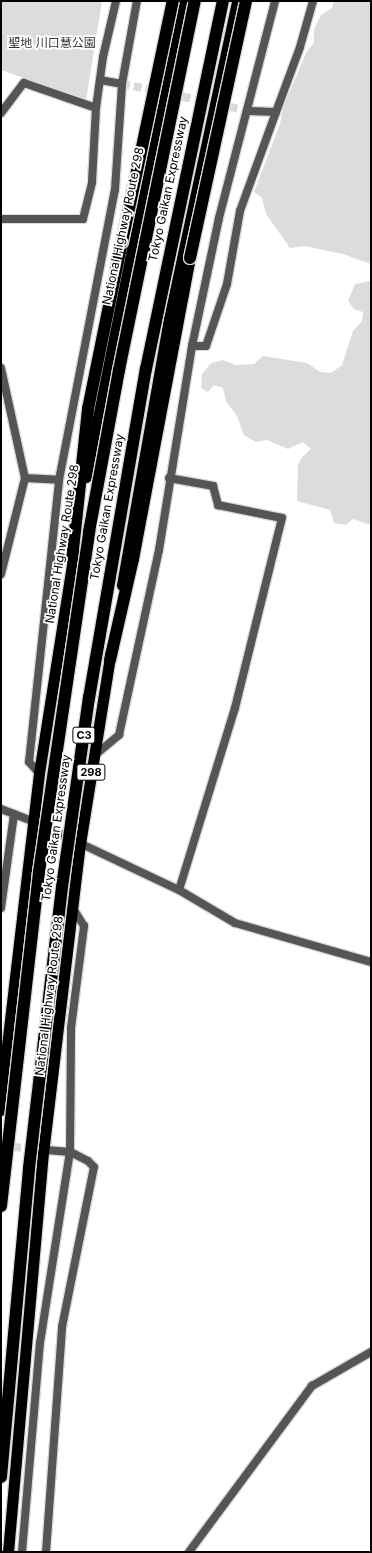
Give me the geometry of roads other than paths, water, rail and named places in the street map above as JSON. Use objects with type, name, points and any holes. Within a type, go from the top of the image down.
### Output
[{"type":"highway","points":[[72,559],[88,409],[174,1]]},
{"type":"highway","name":"National Highway Route 298","points":[[1,1097],[39,773],[72,559],[87,471],[182,1]]},
{"type":"highway","name":"Tokyo Gaikan Expressway","points":[[1,1206],[22,1006],[63,698],[89,532],[122,354],[195,1]]},
{"type":"highway","name":"Tokyo Gaikan Expressway","points":[[1,1477],[29,1168],[62,888],[88,706],[146,369],[223,1]]},
{"type":"highway","name":"National Highway Route 298","points":[[8,1552],[42,1160],[80,844],[167,327],[236,1]]},
{"type":"highway","points":[[110,660],[133,559],[190,258],[246,1]]},
{"type":"highway","points":[[1,1110],[22,1006]]},
{"type":"street","points":[[1,219],[83,219],[92,182],[96,108],[100,80],[116,1]]},
{"type":"street","points":[[39,773],[29,762],[59,480],[115,190],[122,84],[137,1]]},
{"type":"street","points":[[94,756],[119,736],[159,550],[169,478],[192,346],[219,218],[249,110],[275,1]]},
{"type":"street","points":[[192,346],[206,346],[227,284],[240,211],[300,47],[313,1]]},
{"type":"street","points":[[100,80],[122,84]]},
{"type":"street","points":[[1,113],[24,82],[96,108]]},
{"type":"street","points":[[249,110],[276,112]]},
{"type":"street","points":[[1,368],[25,478],[1,574]]},
{"type":"street","points":[[25,478],[59,480]]},
{"type":"street","points":[[169,478],[213,486],[218,505],[282,518],[235,708],[179,890]]},
{"type":"street","points":[[1,809],[33,822],[179,890],[235,923],[371,962]]},
{"type":"street","points":[[1,908],[14,814]]},
{"type":"street","points":[[22,1552],[40,1343],[70,1152],[71,1028],[84,926],[72,907]]},
{"type":"street","points":[[46,1552],[62,1327],[94,1167],[88,1161],[70,1152],[49,1150]]},
{"type":"street","points":[[189,1552],[312,1386],[371,1352]]},
{"type":"tunnel","points":[[122,84],[158,91]]},
{"type":"tunnel","points":[[171,94],[249,111]]},
{"type":"tunnel","points":[[1,1146],[36,1149]]},
{"type":"park label","name":"聖地 川口慧公園","points":[[52,43]]}]
